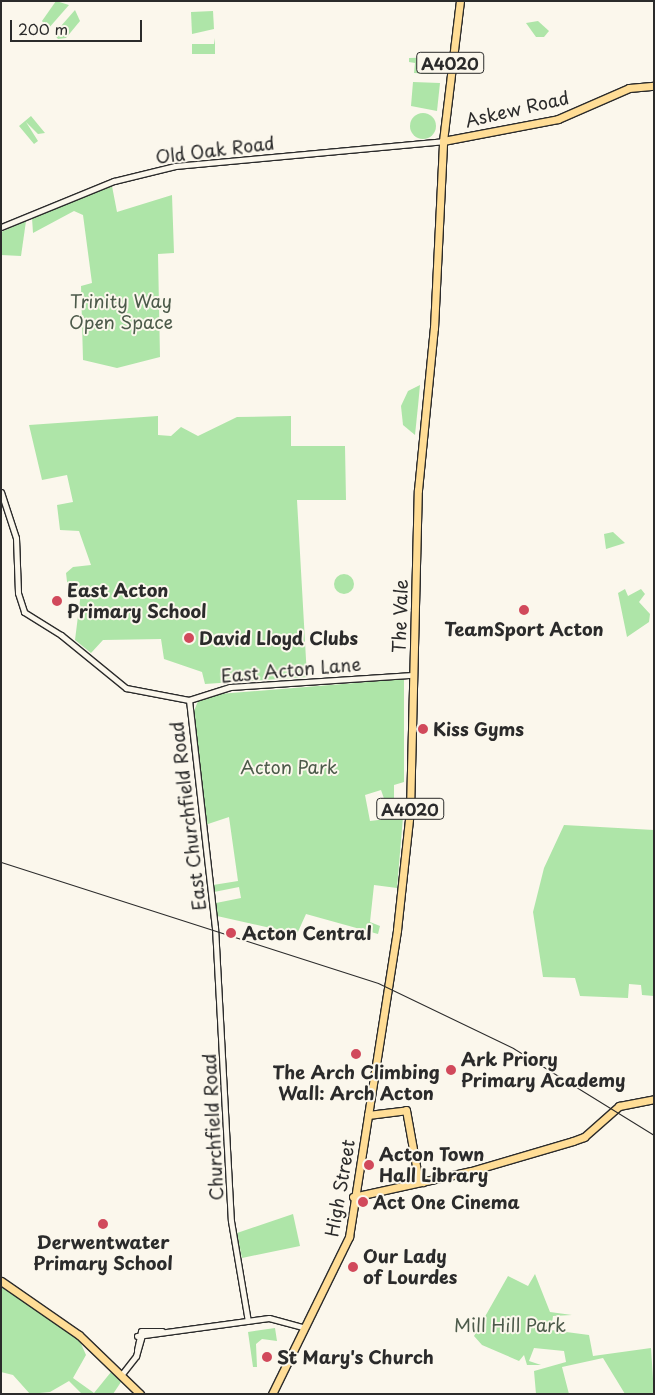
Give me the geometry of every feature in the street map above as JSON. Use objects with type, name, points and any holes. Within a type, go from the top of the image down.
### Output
[{"type":"main road","name":"A4020","points":[[443,141],[460,1]]},
{"type":"main road","name":"Askew Road","points":[[443,141],[558,119],[629,88],[654,86]]},
{"type":"main road","name":"The Vale","points":[[382,1031],[407,846],[418,490],[434,328],[443,141]]},
{"type":"main road","name":"High Street","points":[[272,1394],[302,1328],[345,1247],[382,1031]]},
{"type":"main road","points":[[353,1196],[367,1191],[414,1184],[421,1179],[500,1162],[584,1137],[619,1106],[654,1100]]},
{"type":"main road","points":[[368,1115],[406,1110],[421,1179]]},
{"type":"main road","points":[[356,1181],[367,1191]]},
{"type":"main road","points":[[1,1281],[74,1331],[122,1374],[140,1394]]},
{"type":"street","name":"Old Oak Road","points":[[1,227],[114,181],[178,166],[443,141]]},
{"type":"street","name":"East Acton Lane","points":[[1,492],[16,538],[20,606],[29,618],[61,635],[122,686],[189,700],[230,687],[413,675]]},
{"type":"street","name":"East Churchfield Road","points":[[189,700],[215,929]]},
{"type":"street","name":"Churchfield Road","points":[[215,929],[231,1221],[248,1321]]},
{"type":"street","points":[[122,1374],[137,1350],[139,1337],[165,1331],[273,1319],[302,1328]]},
{"type":"green space","points":[[56,1],[69,5],[48,29],[42,21]]},
{"type":"green space","points":[[75,10],[80,21],[66,38],[58,39],[54,34]]},
{"type":"green space","points":[[213,11],[214,29],[192,34],[191,12]]},
{"type":"green space","points":[[538,21],[549,31],[544,37],[536,37],[526,23]]},
{"type":"green space","points":[[215,38],[215,54],[192,54],[192,44],[214,44]]},
{"type":"green space","points":[[443,57],[441,71],[432,74],[414,73],[415,63],[409,62],[409,58]]},
{"type":"green space","points":[[413,82],[440,83],[437,111],[411,106]]},
{"type":"green space","points":[[423,113],[433,116],[436,126],[433,136],[423,139],[413,136],[410,126],[413,116]]},
{"type":"green space","points":[[31,116],[45,133],[38,134],[26,122],[38,141],[34,144],[19,126]]},
{"type":"green space","name":"Trinity Way Open Space","points":[[112,186],[117,212],[172,195],[174,253],[158,254],[160,357],[117,368],[83,360],[81,286],[92,283],[83,215],[74,211],[33,233],[32,218]]},
{"type":"green space","points":[[26,221],[21,256],[1,255],[1,232]]},
{"type":"green space","points":[[420,385],[415,435],[403,425],[401,406],[408,391]]},
{"type":"green space","points":[[158,416],[158,435],[171,436],[181,427],[198,436],[237,417],[291,416],[291,446],[345,446],[346,500],[297,500],[307,677],[205,684],[202,672],[164,659],[161,639],[103,640],[91,653],[75,640],[81,592],[68,590],[66,573],[73,567],[91,565],[79,531],[60,530],[57,505],[73,502],[67,475],[42,480],[29,425]]},
{"type":"green space","points":[[613,532],[625,543],[606,549],[604,534]]},
{"type":"green space","points":[[344,574],[351,577],[354,584],[351,591],[344,594],[337,591],[334,584],[337,577]]},
{"type":"green space","points":[[625,589],[628,596],[641,589],[645,594],[639,602],[650,614],[649,622],[627,637],[618,593]]},
{"type":"green space","name":"Acton Park","points":[[404,679],[404,782],[394,785],[394,810],[388,810],[381,790],[365,795],[370,821],[403,817],[397,888],[374,885],[370,922],[380,926],[378,934],[306,914],[297,934],[217,916],[216,903],[241,898],[239,887],[214,892],[213,885],[238,881],[229,817],[205,825],[194,711],[198,701],[219,694]]},
{"type":"green space","points":[[564,825],[654,830],[654,996],[642,995],[641,985],[629,984],[628,998],[580,996],[575,978],[543,977],[533,912],[544,868]]},
{"type":"green space","points":[[293,1214],[300,1246],[242,1258],[237,1233]]},
{"type":"green space","name":"Mill Hill Park","points":[[535,1274],[550,1312],[572,1315],[553,1316],[551,1330],[589,1335],[593,1356],[651,1348],[654,1394],[625,1394],[603,1358],[562,1367],[569,1394],[536,1394],[534,1371],[566,1362],[564,1351],[534,1348],[529,1361],[541,1365],[527,1365],[524,1355],[519,1361],[482,1345],[474,1336],[508,1276],[528,1286]]},
{"type":"green space","points":[[1,1287],[79,1339],[86,1355],[73,1378],[94,1393],[111,1372],[121,1382],[113,1394],[82,1394],[69,1381],[50,1392],[30,1394],[13,1375],[1,1372]]},
{"type":"green space","points":[[275,1328],[277,1341],[262,1339],[256,1344],[257,1367],[253,1367],[248,1332]]},
{"type":"railway","points":[[1,862],[378,983],[513,1048],[654,1135]]},
{"type":"place","name":"East Acton Primary School","points":[[57,601]]},
{"type":"place","name":"TeamSport Acton","points":[[524,610]]},
{"type":"place","name":"David Lloyd Clubs","points":[[189,638]]},
{"type":"place","name":"Kiss Gyms","points":[[423,729]]},
{"type":"place","name":"Acton Central","points":[[231,933]]},
{"type":"place","name":"The Arch Climbing Wall: Arch Acton","points":[[356,1054]]},
{"type":"place","name":"Ark Priory Primary Academy","points":[[451,1070]]},
{"type":"place","name":"Acton Town Hall Library","points":[[369,1165]]},
{"type":"place","name":"Act One Cinema","points":[[363,1202]]},
{"type":"place","name":"Derwentwater Primary School","points":[[103,1224]]},
{"type":"place","name":"Our Lady of Lourdes","points":[[353,1267]]},
{"type":"place","name":"St Mary's Church","points":[[267,1357]]}]
